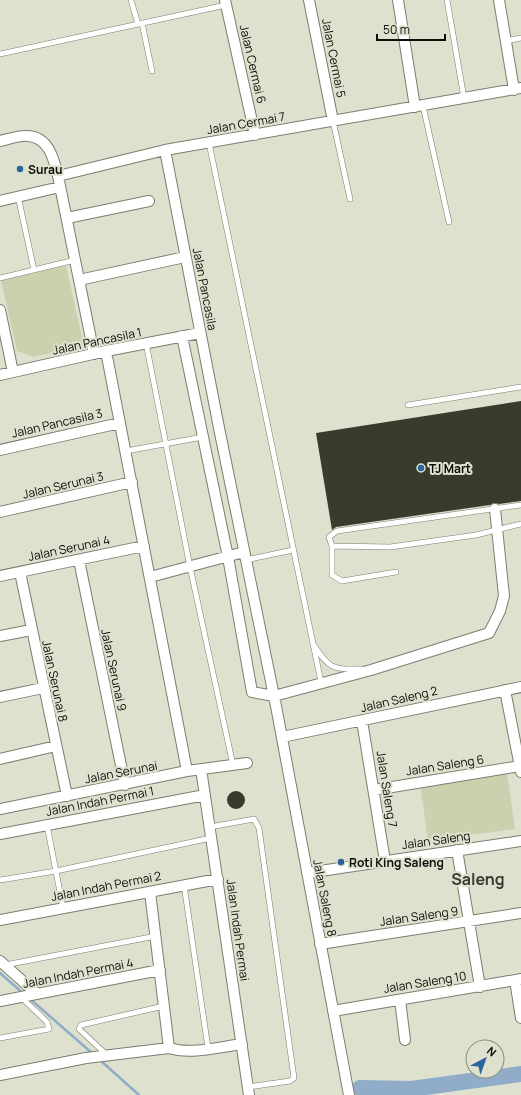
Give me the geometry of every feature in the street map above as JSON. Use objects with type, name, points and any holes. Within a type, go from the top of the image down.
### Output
[{"type":"street","name":"Jalan Cermai 5","points":[[309,0],[333,121]]},
{"type":"street","points":[[398,0],[419,106]]},
{"type":"street","points":[[499,0],[506,41],[518,89]]},
{"type":"street","name":"Jalan Cermai 6","points":[[225,2],[255,135]]},
{"type":"street","name":"Jalan Cermai 7","points":[[58,176],[165,150],[518,89]]},
{"type":"street","points":[[0,141],[28,136],[40,139],[49,148],[58,176],[94,354]]},
{"type":"street","name":"Jalan Pancasila","points":[[165,150],[245,556]]},
{"type":"street","points":[[0,201],[60,187]]},
{"type":"street","points":[[67,218],[149,201]]},
{"type":"street","points":[[79,280],[185,257]]},
{"type":"street","points":[[0,310],[13,372]]},
{"type":"street","name":"Jalan Pancasila 1","points":[[0,375],[106,351],[200,333]]},
{"type":"street","points":[[182,336],[228,557],[252,692],[275,701],[321,682],[371,670],[489,633],[500,611],[504,596],[495,509]]},
{"type":"street","points":[[106,351],[187,771]]},
{"type":"street","name":"Jalan Pancasila 3","points":[[0,450],[120,423]]},
{"type":"street","points":[[203,436],[220,433]]},
{"type":"street","name":"Jalan Serunai 3","points":[[0,512],[132,482]]},
{"type":"street","name":"Jalan Serunai 4","points":[[0,576],[144,546]]},
{"type":"street","points":[[150,577],[228,557],[245,556]]},
{"type":"street","name":"Jalan Saleng 8","points":[[245,556],[282,737],[349,1095]]},
{"type":"street","name":"Jalan Serunai 9","points":[[79,560],[125,785]]},
{"type":"street","name":"Jalan Serunai 8","points":[[20,572],[43,688],[67,796]]},
{"type":"street","points":[[0,636],[31,630]]},
{"type":"street","name":"Jalan Saleng 2","points":[[282,737],[521,687]]},
{"type":"street","points":[[0,697],[43,688]]},
{"type":"street","points":[[505,690],[520,769]]},
{"type":"street","name":"Jalan Saleng 7","points":[[362,721],[385,861]]},
{"type":"street","points":[[0,759],[56,746]]},
{"type":"street","name":"Jalan Serunai","points":[[0,808],[125,785],[187,771],[247,763]]},
{"type":"street","name":"Jalan Saleng 6","points":[[374,790],[520,769]]},
{"type":"street","name":"Jalan Indah Permai","points":[[201,770],[249,1091]]},
{"type":"street","name":"Jalan Indah Permai 1","points":[[0,834],[205,795]]},
{"type":"street","name":"Jalan Saleng","points":[[307,872],[521,841]]},
{"type":"street","points":[[457,850],[480,986]]},
{"type":"street","name":"Jalan Indah Permai 2","points":[[0,920],[218,879]]},
{"type":"street","points":[[150,892],[157,936],[169,1048]]},
{"type":"street","name":"Jalan Saleng 9","points":[[320,944],[469,922],[521,912]]},
{"type":"street","points":[[2,963],[28,995]]},
{"type":"street","name":"Jalan Indah Permai 4","points":[[0,1001],[160,970]]},
{"type":"street","points":[[518,980],[521,1018]]},
{"type":"street","name":"Jalan Saleng 10","points":[[333,1011],[518,980]]},
{"type":"street","points":[[400,1000],[405,1040]]},
{"type":"street","points":[[0,1075],[108,1055],[169,1048],[178,1050],[242,1044]]},
{"type":"lane","points":[[131,0],[140,24],[152,71]]},
{"type":"lane","points":[[447,0],[464,98]]},
{"type":"lane","points":[[0,54],[140,24],[225,2]]},
{"type":"lane","points":[[506,41],[521,38]]},
{"type":"lane","points":[[419,106],[449,222]]},
{"type":"lane","points":[[333,121],[350,199]]},
{"type":"lane","points":[[209,143],[321,682]]},
{"type":"lane","points":[[18,196],[34,270]]},
{"type":"lane","points":[[0,278],[75,260]]},
{"type":"lane","points":[[146,343],[190,567],[233,765]]},
{"type":"lane","points":[[408,405],[521,387]]},
{"type":"lane","points":[[126,451],[203,436]]},
{"type":"lane","points":[[396,572],[342,581],[335,578],[332,574],[332,546],[329,537],[337,531],[521,505]]},
{"type":"lane","points":[[332,546],[390,547],[476,535],[521,524]]},
{"type":"lane","points":[[245,556],[294,550]]},
{"type":"lane","points":[[312,641],[329,664],[340,670],[371,670]]},
{"type":"lane","points":[[210,827],[254,819],[259,828],[294,1078],[290,1081],[249,1091]]},
{"type":"lane","points":[[46,825],[62,908]]},
{"type":"lane","points":[[0,880],[56,871],[212,838]]},
{"type":"lane","points":[[184,885],[208,1048]]},
{"type":"lane","points":[[2,963],[157,936]]},
{"type":"lane","points":[[0,1038],[49,1029],[47,1022],[28,995]]},
{"type":"lane","points":[[108,1055],[79,1029],[81,1025],[164,1006]]},
{"type":"green space","points":[[66,266],[84,346],[33,357],[17,351],[1,280]]},
{"type":"green space","points":[[507,773],[515,829],[428,840],[420,784]]},
{"type":"building","name":"TJ Mart","points":[[521,401],[521,501],[499,504],[494,503],[490,505],[336,527],[332,530],[316,433]]},
{"type":"building","points":[[236,791],[242,794],[245,800],[242,806],[236,809],[230,806],[227,800],[230,794]]},
{"type":"waterway","points":[[0,973],[24,994]]},
{"type":"waterway","points":[[29,998],[93,1054]]},
{"type":"waterway","points":[[100,1060],[139,1095]]},
{"type":"waterway","points":[[360,1088],[411,1089],[521,1074]]},
{"type":"place","name":"Surau","points":[[20,169]]},
{"type":"place","name":"TJ Mart","points":[[421,468]]},
{"type":"place","name":"Roti King Saleng","points":[[341,862]]},
{"type":"district","name":"Saleng","points":[[478,879]]}]
